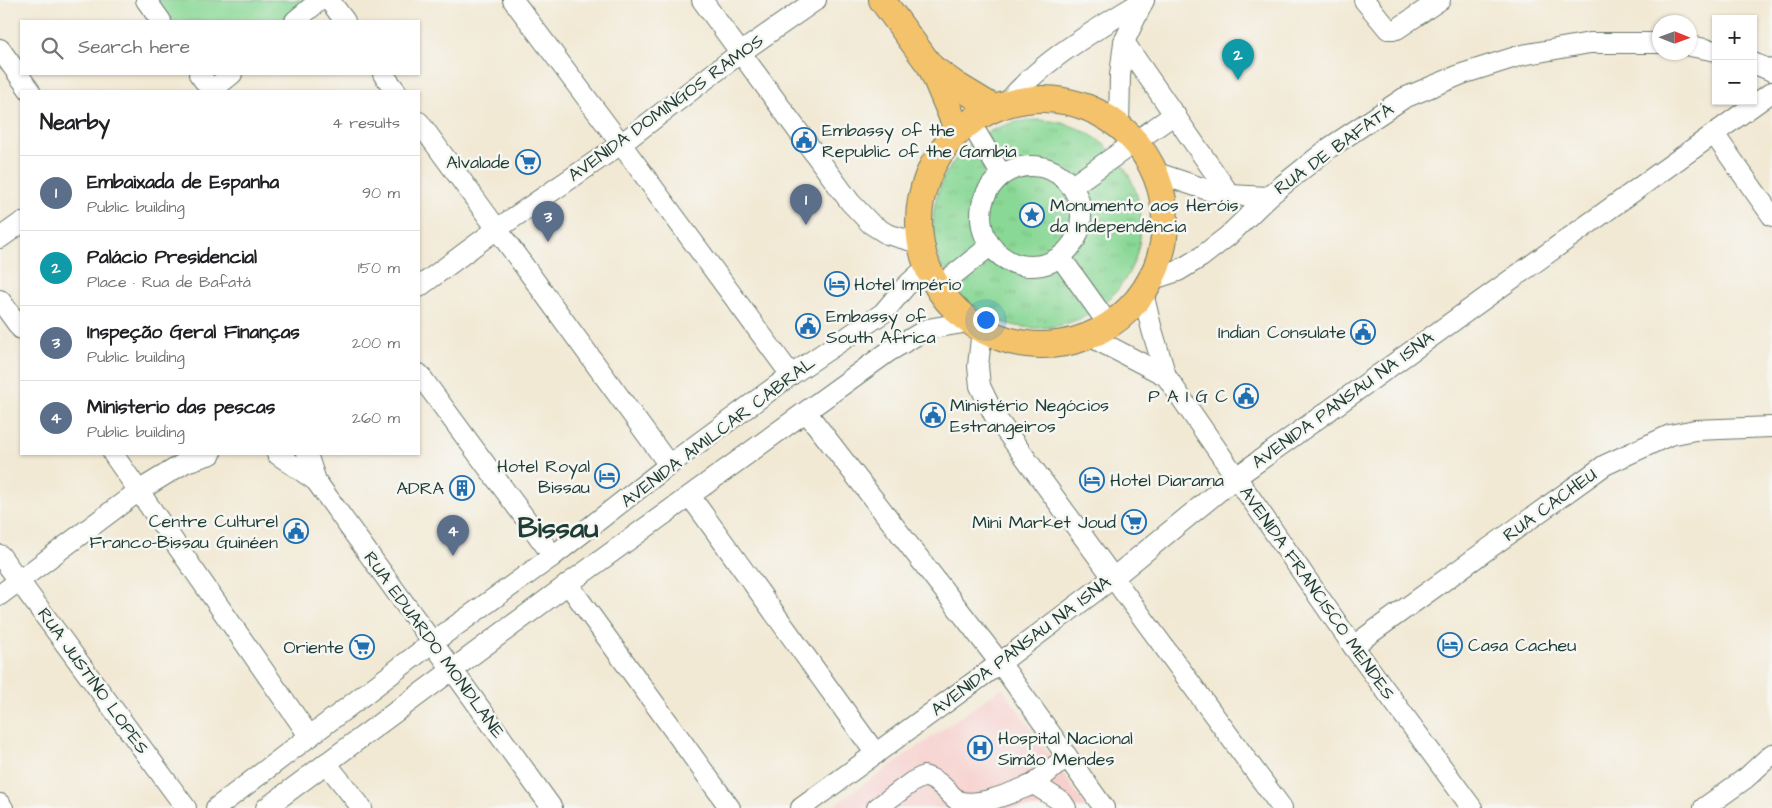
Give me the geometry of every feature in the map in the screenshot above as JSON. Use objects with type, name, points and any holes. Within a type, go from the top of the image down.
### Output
[{"type":"main road","points":[[882,0],[932,67],[964,126]]},
{"type":"main road","points":[[932,67],[956,85],[1000,106]]},
{"type":"main road","points":[[1036,98],[1066,100],[1094,110],[1127,134],[1154,172],[1161,194],[1164,238],[1159,260],[1146,286],[1128,310],[1099,331],[1058,345],[1027,345],[996,337],[975,326],[951,306],[929,266],[919,231],[922,194],[935,160],[964,126],[1000,106],[1036,98]]},
{"type":"street","points":[[146,0],[160,20]]},
{"type":"street","points":[[296,20],[320,0]]},
{"type":"street","points":[[329,0],[344,20]]},
{"type":"street","points":[[513,0],[791,375]]},
{"type":"street","points":[[702,0],[850,202],[871,224],[929,266]]},
{"type":"street","name":"AVENIDA DOMINGOS RAMOS","points":[[420,287],[497,229],[621,144],[740,53],[816,0]]},
{"type":"street","points":[[1127,134],[1120,76],[1124,42],[1144,0]]},
{"type":"street","points":[[1000,106],[1020,86],[1057,57],[1144,0]]},
{"type":"street","points":[[1364,0],[1388,29],[1397,29],[1440,0]]},
{"type":"street","points":[[1124,42],[1230,195]]},
{"type":"street","name":"RUA DE BAFATÁ","points":[[1146,286],[1178,271],[1201,257],[1228,236],[1268,197],[1329,148],[1404,98],[1462,74],[1522,55],[1590,43],[1652,43]]},
{"type":"street","points":[[1697,47],[1712,50]]},
{"type":"street","points":[[0,49],[29,90]]},
{"type":"street","points":[[1757,65],[1772,71]]},
{"type":"street","points":[[200,75],[210,90]]},
{"type":"street","points":[[212,90],[231,75]]},
{"type":"street","points":[[384,75],[395,90]]},
{"type":"street","name":"AVENIDA PANSAU NA ISNA","points":[[814,804],[876,754],[1113,578],[1235,478],[1772,92]]},
{"type":"street","points":[[1072,186],[1127,134],[1175,114]]},
{"type":"street","points":[[420,123],[669,465]]},
{"type":"street","points":[[964,126],[1001,174]]},
{"type":"street","points":[[1714,134],[1772,216]]},
{"type":"street","points":[[1026,165],[1052,169],[1072,186],[1082,211],[1077,237],[1061,258],[1036,267],[1010,263],[990,246],[980,221],[984,195],[1001,174],[1026,165]]},
{"type":"street","name":"RUA DE BAFATÁ","points":[[1154,172],[1208,190],[1230,195],[1268,197]]},
{"type":"street","points":[[0,238],[20,225]]},
{"type":"street","name":"AVENIDA AMILCAR CABRAL","points":[[216,808],[310,738],[433,642],[553,556],[669,465],[791,375],[883,313],[906,286],[929,266],[990,246]]},
{"type":"street","points":[[1061,258],[1099,331],[1122,352],[1166,376]]},
{"type":"street","points":[[1146,286],[1152,330],[1166,376]]},
{"type":"street","points":[[0,300],[20,328]]},
{"type":"street","points":[[975,326],[980,386],[994,415],[1282,808]]},
{"type":"street","name":"AVENIDA AMILCAR CABRAL","points":[[266,808],[568,584],[888,352],[927,329],[975,326]]},
{"type":"street","points":[[420,375],[553,556]]},
{"type":"street","name":"AVENIDA FRANCISCO MENDES","points":[[1166,376],[1352,646],[1472,808]]},
{"type":"street","points":[[806,413],[1000,663],[1104,808]]},
{"type":"street","name":"RUA CACHEU","points":[[1352,646],[1605,466],[1670,435],[1695,430],[1772,427]]},
{"type":"street","points":[[114,455],[140,490],[310,738]]},
{"type":"street","points":[[0,595],[140,490],[188,458],[205,455]]},
{"type":"street","name":"RUA EDUARDO MONDLANE","points":[[278,455],[316,482],[552,808]]},
{"type":"street","name":"RUA EDUARDO MONDLANE","points":[[307,455],[316,482]]},
{"type":"street","points":[[690,496],[876,754]]},
{"type":"street","name":"RUA JUSTINO LOPES","points":[[0,555],[186,808]]},
{"type":"street","points":[[568,584],[730,808]]},
{"type":"street","points":[[1704,808],[1746,778],[1772,754]]},
{"type":"street","points":[[876,808],[912,782],[924,776],[936,780],[960,803],[978,806],[990,805],[1034,784],[1067,756]]},
{"type":"street","points":[[326,763],[362,808]]},
{"type":"street","points":[[1034,784],[1062,802],[1066,808]]},
{"type":"street","points":[[0,804],[3,808]]},
{"type":"shaded area","name":"Hospital Nacional Simão Mendes","points":[[1002,688],[1087,808],[830,808]]},
{"type":"green space","points":[[148,0],[331,0],[303,20],[163,20]]},
{"type":"green space","points":[[1037,120],[1057,122],[1077,128],[1103,144],[1117,158],[1133,184],[1139,204],[1141,224],[1139,244],[1133,264],[1117,290],[1103,304],[1077,320],[1057,326],[1037,328],[1017,326],[997,320],[971,304],[957,290],[941,264],[935,244],[933,224],[935,204],[941,184],[957,158],[971,144],[997,128],[1017,122]]},
{"type":"place","name":"Palácio Presidencial","points":[[1238,80]]},
{"type":"place","name":"Embassy of the Republic of the Gambia","points":[[804,140]]},
{"type":"place","name":"Alvalade","points":[[528,162]]},
{"type":"place","name":"Monumento aos Heróis da Independência","points":[[1032,215]]},
{"type":"place","name":"Embaixada de Espanha","points":[[806,225]]},
{"type":"place","name":"Inspeção Geral Finanças","points":[[548,242]]},
{"type":"place","name":"Hotel Império","points":[[837,284]]},
{"type":"place","name":"Embassy of South Africa","points":[[808,326]]},
{"type":"place","name":"Indian Consulate","points":[[1363,332]]},
{"type":"place","name":"P A I G C","points":[[1246,396]]},
{"type":"place","name":"Ministério Negócios Estrangeiros","points":[[933,415]]},
{"type":"place","name":"Hotel Royal Bissau","points":[[607,476]]},
{"type":"place","name":"Hotel Diarama","points":[[1092,480]]},
{"type":"place","name":"ADRA","points":[[462,488]]},
{"type":"place","name":"Mini Market Joud","points":[[1134,522]]},
{"type":"place","name":"Centre Culturel Franco-Bissau Guinéen","points":[[296,531]]},
{"type":"place","name":"Ministerio das pescas","points":[[453,556]]},
{"type":"place","name":"Casa Cacheu","points":[[1450,645]]},
{"type":"place","name":"Oriente","points":[[362,647]]},
{"type":"place","name":"Hospital Nacional Simão Mendes","points":[[980,748]]},
{"type":"district","name":"Bissau","points":[[558,528]]}]
